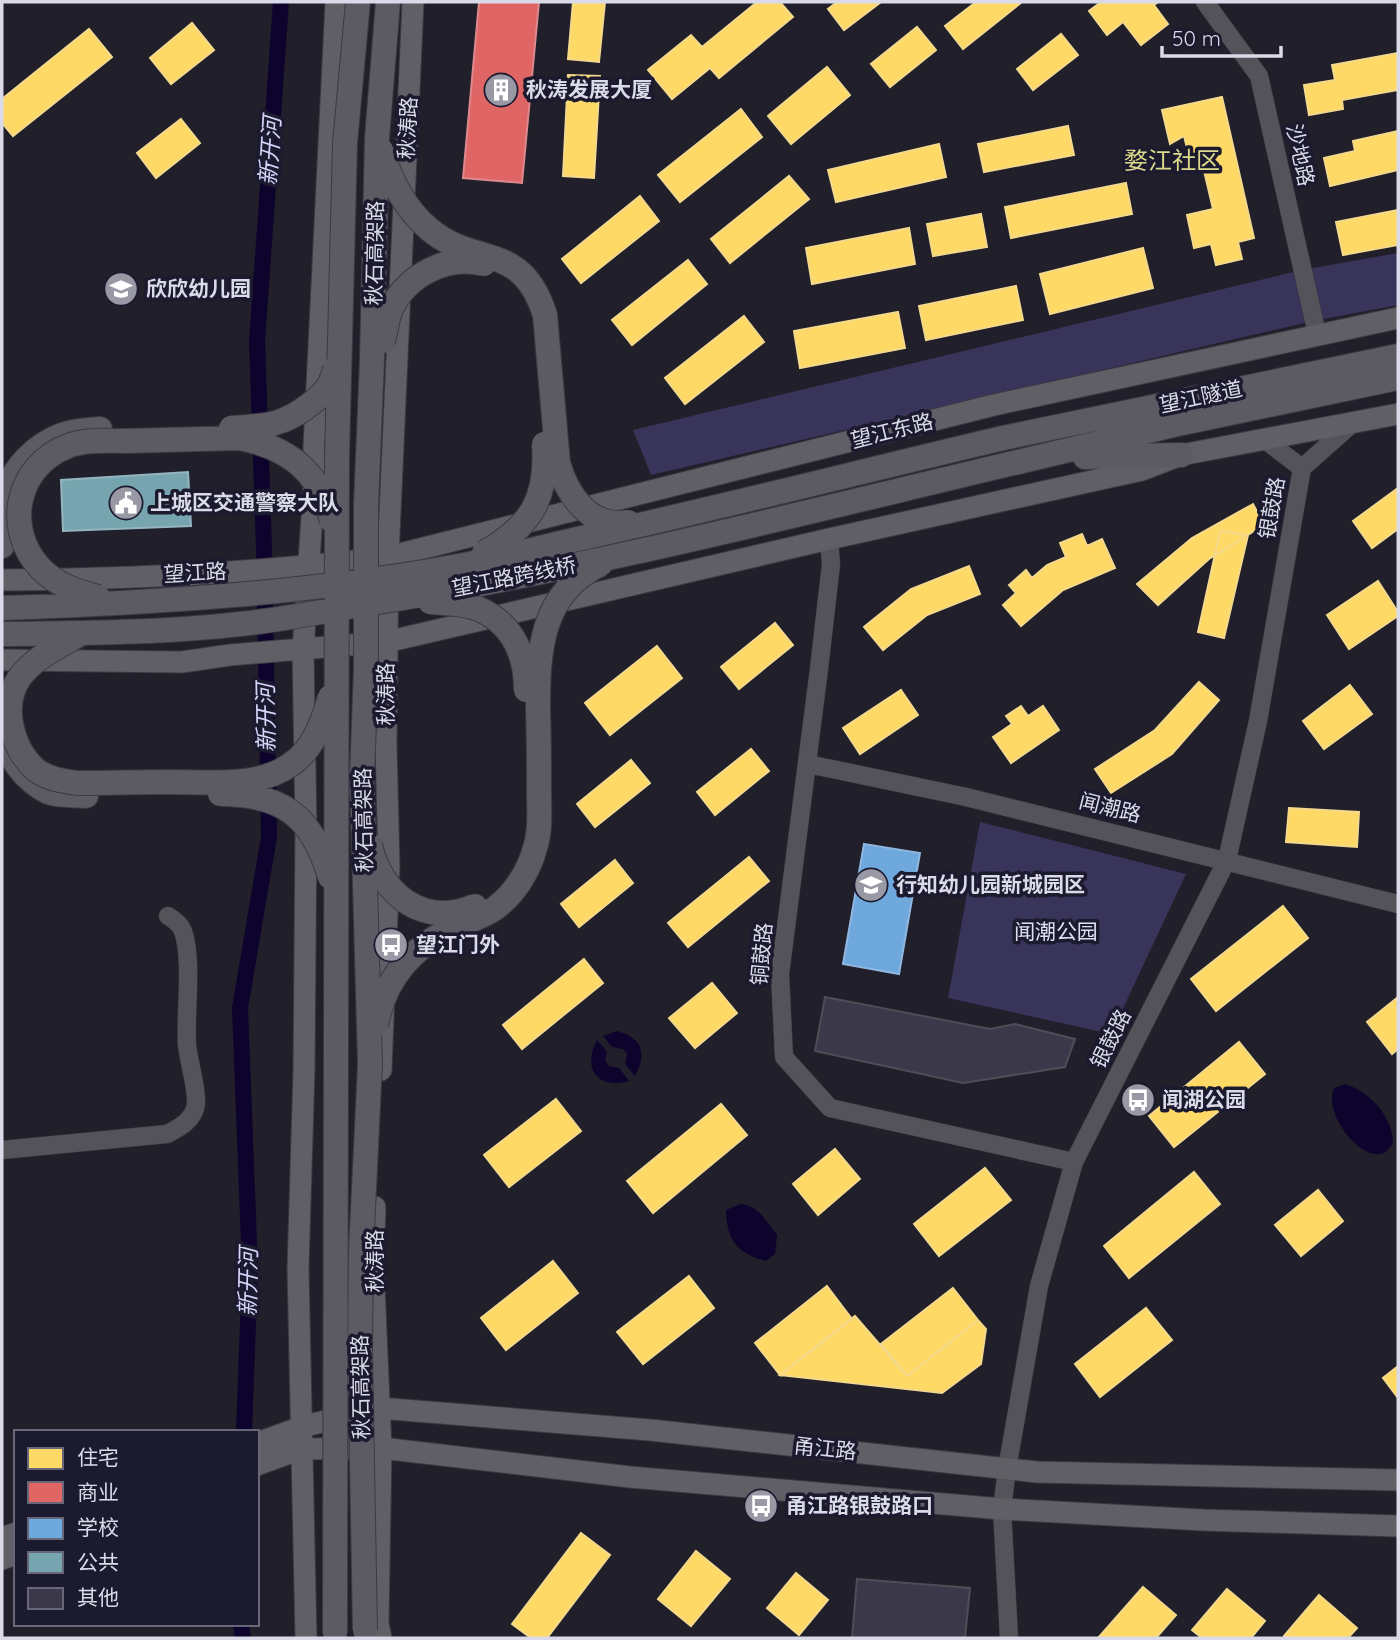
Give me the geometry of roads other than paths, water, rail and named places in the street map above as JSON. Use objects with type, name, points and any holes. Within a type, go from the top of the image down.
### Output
[{"type":"highway","name":"秋石高架路","points":[[336,1638],[337,541],[345,143],[358,2]]},
{"type":"highway","name":"秋石高架路","points":[[366,1638],[360,1352],[370,1064],[363,813],[366,505],[377,138],[388,2]]},
{"type":"highway","points":[[377,138],[389,173],[401,196],[429,229],[462,247],[505,261],[528,281],[537,293],[545,316],[558,463],[563,480],[576,502],[600,520],[619,524],[663,515],[688,515]]},
{"type":"highway","points":[[372,360],[383,340],[391,309],[404,291],[432,268],[451,262],[492,265],[516,282],[532,306],[537,321],[545,460],[540,494],[518,531],[464,565]]},
{"type":"highway","points":[[2,546],[5,500],[12,478],[32,453],[53,440],[64,434],[88,430],[269,426],[293,418],[323,395],[332,382],[340,350]]},
{"type":"highway","name":"望江隧道","points":[[1003,438],[1398,356]]},
{"type":"highway","name":"望江隧道","points":[[1023,461],[1173,425],[1398,378]]},
{"type":"highway","points":[[129,604],[68,589],[41,569],[28,551],[20,533],[19,501],[30,474],[46,458],[69,445],[239,438],[273,447],[288,454],[305,469],[330,511],[337,541]]},
{"type":"highway","name":"望江路跨线桥","points":[[2,608],[129,604],[346,584],[464,565],[688,515],[1003,438]]},
{"type":"highway","points":[[1023,461],[1181,455]]},
{"type":"highway","name":"望江路跨线桥","points":[[2,634],[82,633],[240,624],[398,599],[495,582],[618,555],[1023,461]]},
{"type":"highway","points":[[370,1064],[380,1006],[389,984],[401,967],[434,938],[495,908],[514,890],[527,869],[536,847],[539,820],[538,669],[542,638],[549,616],[573,582],[592,568],[618,555]]},
{"type":"highway","points":[[363,813],[374,862],[386,883],[416,909],[439,913],[453,912],[484,901],[507,880],[524,846],[526,685],[519,649],[506,627],[479,609],[464,605],[398,599]]},
{"type":"highway","points":[[82,633],[42,656],[19,677],[10,697],[10,720],[14,738],[23,755],[37,771],[54,779],[77,783],[233,782],[276,773],[298,760],[312,742],[324,719],[336,672]]},
{"type":"highway","points":[[2,733],[7,751],[25,776],[50,793],[86,796],[239,794],[260,796],[281,804],[299,817],[313,834],[323,854],[335,905]]},
{"type":"main road","points":[[306,1638],[298,1269],[305,911],[296,650],[314,486],[336,2]]},
{"type":"main road","name":"秋涛路","points":[[381,1638],[378,1624],[381,1448],[373,1263],[389,866],[386,642],[388,557],[413,2]]},
{"type":"main road","name":"望江东路","points":[[388,557],[994,405],[1398,318]]},
{"type":"main road","points":[[2,660],[182,662],[230,655],[386,642],[829,539],[1142,470],[1181,455],[1398,414]]},
{"type":"main road","name":"望江路","points":[[2,580],[93,579],[307,567],[388,557]]},
{"type":"main road","name":"甬江路","points":[[260,1453],[379,1408],[650,1430],[1037,1472],[1398,1480]]},
{"type":"main road","name":"甬江路","points":[[301,1438],[630,1477],[1002,1509],[1203,1520],[1398,1526]]},
{"type":"street","name":"沙地路","points":[[1205,2],[1259,76],[1317,334]]},
{"type":"street","name":"银鼓路","points":[[1009,1638],[1002,1509],[1007,1469],[1039,1286],[1074,1162],[1227,860],[1258,721],[1302,468],[1354,422]]},
{"type":"street","name":"银鼓路","points":[[1265,439],[1302,468]]},
{"type":"street","name":"铜鼓路","points":[[829,539],[831,564],[780,974],[784,1057],[830,1108],[1074,1162]]},
{"type":"street","name":"闻潮路","points":[[808,764],[966,797],[1398,904]]},
{"type":"street","points":[[2,1150],[167,1134],[183,1126],[192,1114],[196,1104],[187,1047],[187,956],[183,930],[176,920],[168,916]]},
{"type":"waterway","name":"新开河","points":[[244,1430],[250,1269],[240,1008],[269,837],[257,341],[281,2]]},
{"type":"waterway","name":"新开河","points":[[241,1626],[243,1638]]},
{"type":"place","name":"秋涛发展大厦","points":[[501,90]]},
{"type":"place","name":"欣欣幼儿园","points":[[121,289]]},
{"type":"place","name":"上城区交通警察大队","points":[[126,503]]},
{"type":"place","name":"行知幼儿园新城园区","points":[[871,885]]},
{"type":"place","name":"望江门外","points":[[391,945]]},
{"type":"place","name":"闻湖公园","points":[[1138,1100]]},
{"type":"place","name":"甬江路银鼓路口","points":[[761,1506]]},
{"type":"district","name":"婺江社区","points":[[1172,161]]},
{"type":"park label","name":"闻潮公园","points":[[1056,932]]}]
